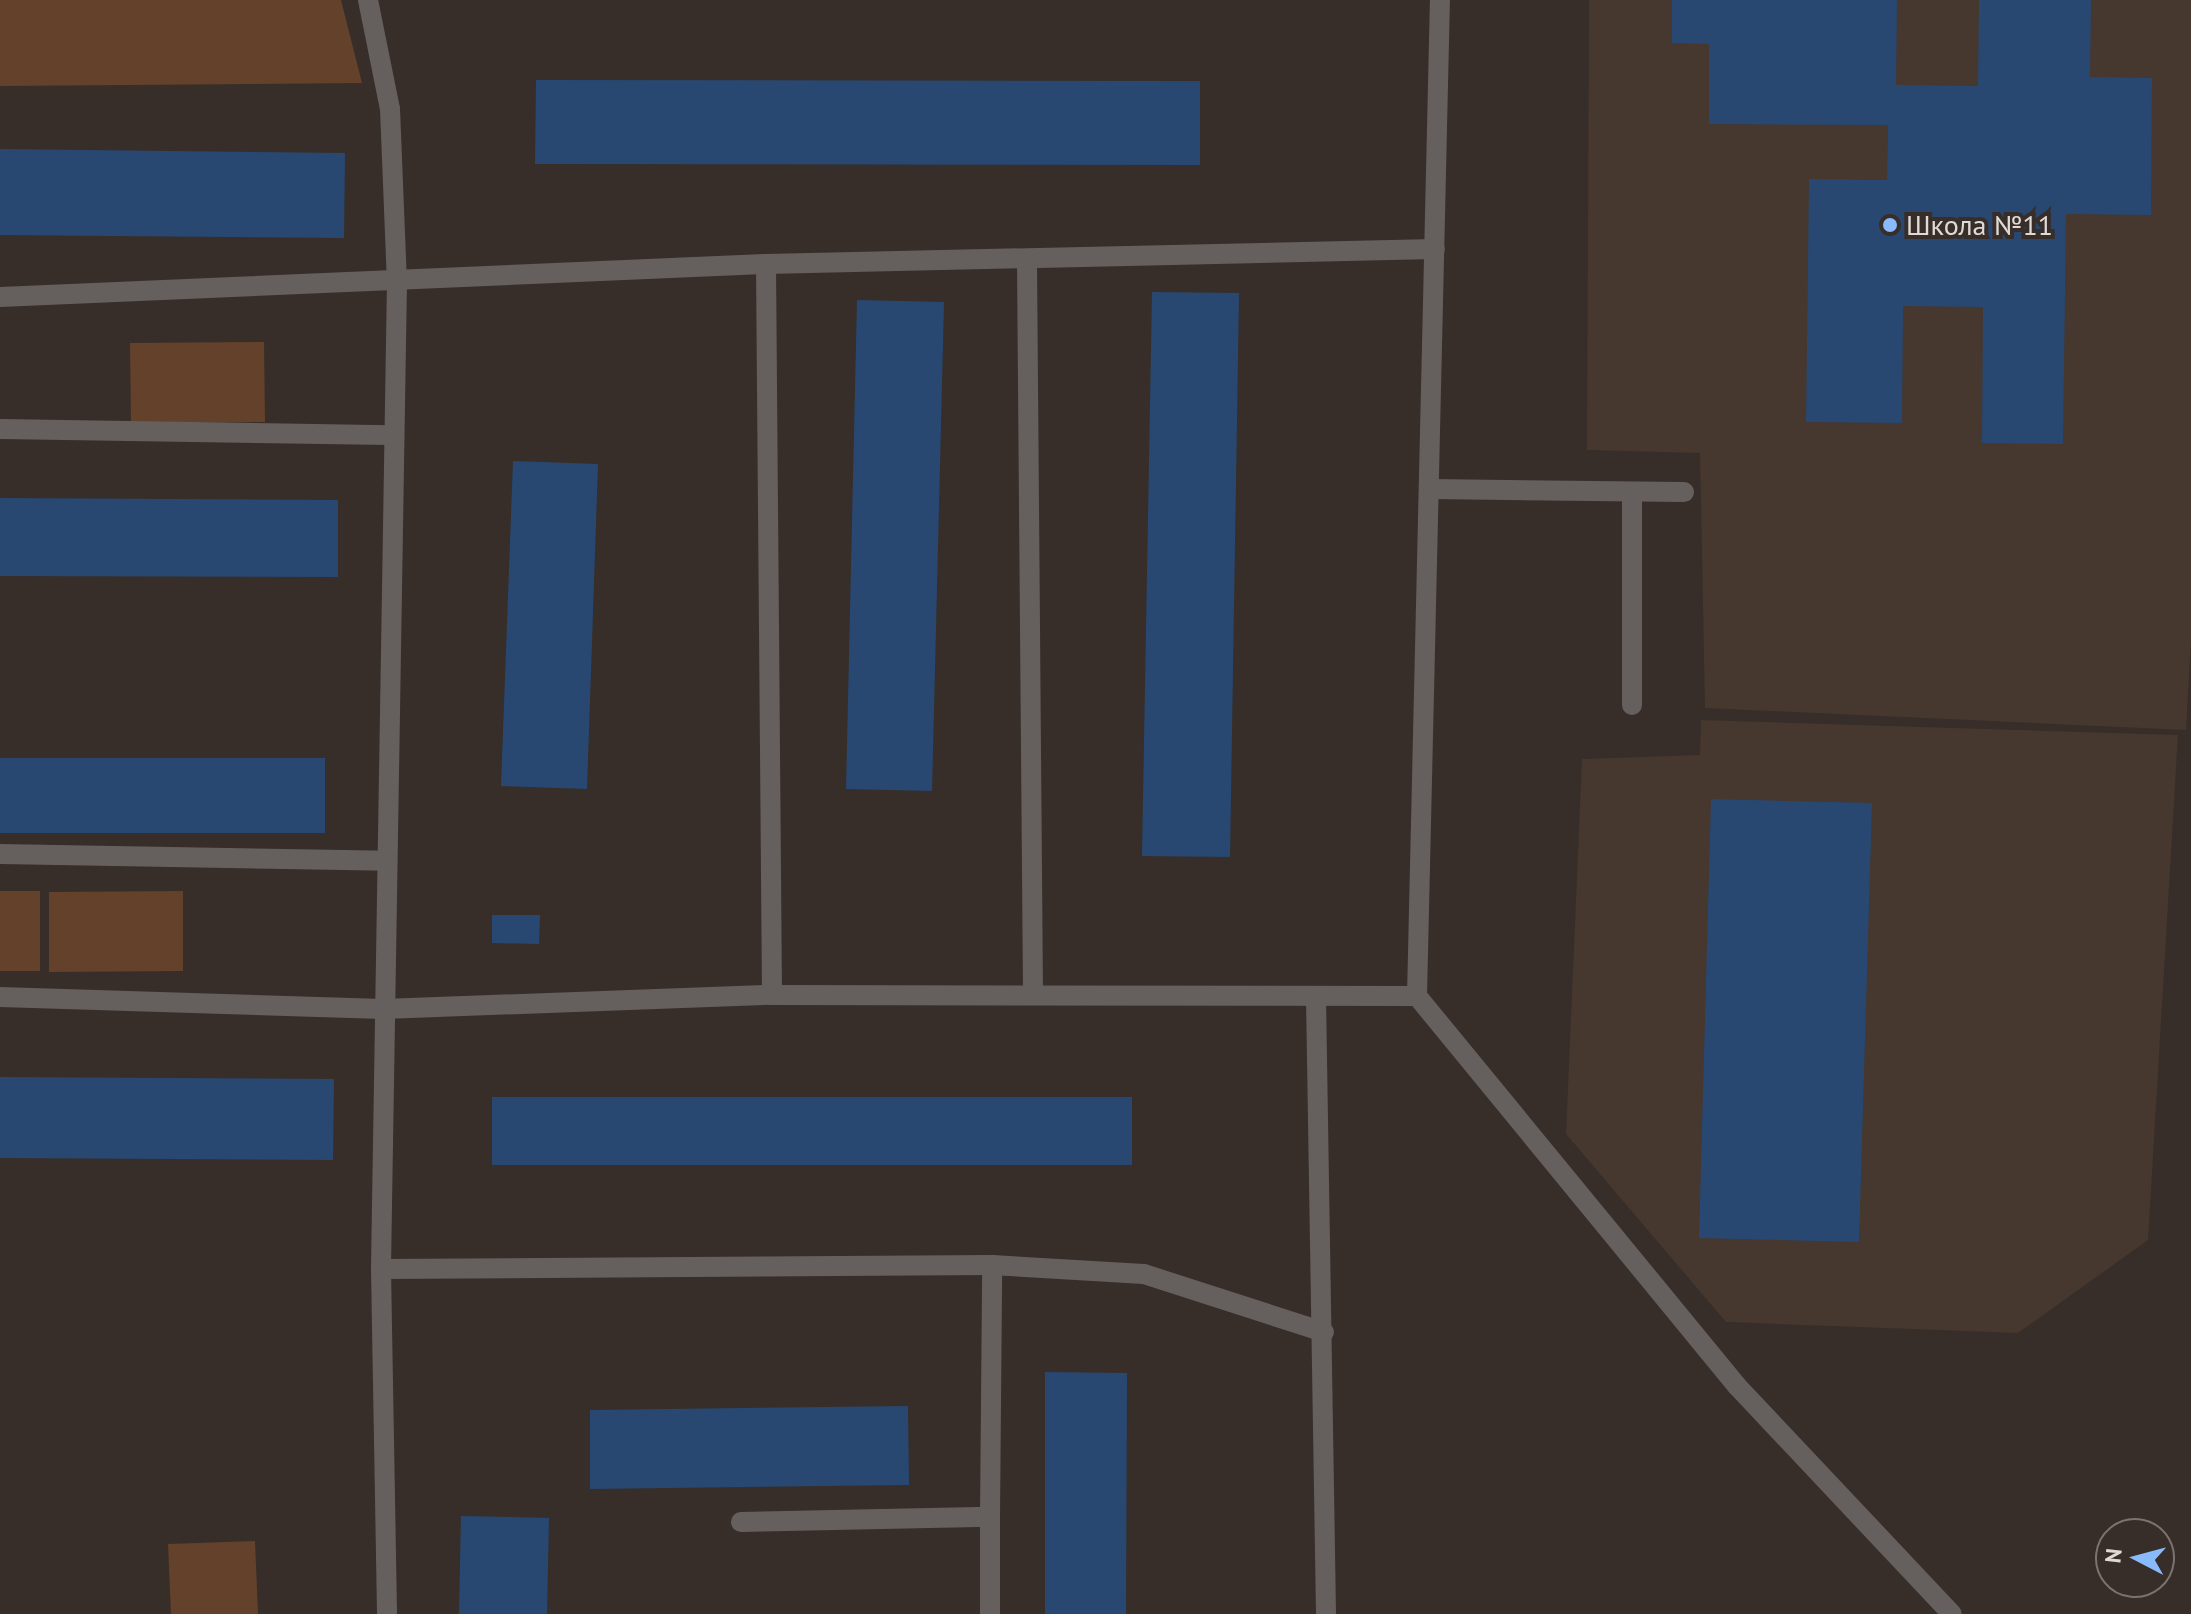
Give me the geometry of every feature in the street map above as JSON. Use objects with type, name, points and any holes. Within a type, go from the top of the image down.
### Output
[{"type":"street","points":[[368,0],[390,109],[397,281],[390,435],[381,1269],[387,1614]]},
{"type":"street","points":[[1440,0],[1417,996],[1737,1386],[1952,1614]]},
{"type":"street","points":[[0,297],[766,264],[1027,262],[1435,249]]},
{"type":"street","points":[[1027,262],[1033,994]]},
{"type":"street","points":[[766,264],[772,995]]},
{"type":"street","points":[[0,429],[390,435]]},
{"type":"street","points":[[1430,489],[1684,492]]},
{"type":"street","points":[[1632,493],[1632,705]]},
{"type":"street","points":[[0,854],[387,861]]},
{"type":"street","points":[[0,997],[383,1009],[772,995],[1417,996]]},
{"type":"street","points":[[1316,997],[1324,1332],[1326,1614]]},
{"type":"street","points":[[381,1269],[992,1265],[1144,1274],[1324,1332]]},
{"type":"street","points":[[990,1614],[992,1265]]},
{"type":"street","points":[[741,1522],[990,1517]]},
{"type":"shaded area","points":[[0,0],[341,0],[362,83],[0,86]]},
{"type":"shaded area","name":"Школа №11","points":[[1589,0],[2191,0],[2191,639],[2186,730],[1705,708],[1700,453],[1587,450]]},
{"type":"shaded area","points":[[264,342],[265,422],[131,423],[130,343]]},
{"type":"shaded area","points":[[1701,720],[2178,735],[2148,1240],[2018,1333],[1726,1322],[1566,1134],[1582,759],[1700,755]]},
{"type":"shaded area","points":[[0,891],[40,891],[40,971],[0,971]]},
{"type":"shaded area","points":[[183,891],[183,971],[49,972],[49,892]]},
{"type":"shaded area","points":[[255,1541],[258,1614],[171,1614],[168,1544]]},
{"type":"building","points":[[1672,0],[1897,0],[1896,85],[1978,86],[1979,0],[2091,0],[2090,77],[2152,78],[2151,215],[2066,214],[2063,444],[1982,443],[1983,307],[1903,306],[1902,423],[1806,422],[1809,179],[1887,180],[1888,125],[1709,124],[1709,44],[1672,43]]},
{"type":"building","points":[[536,80],[1200,81],[1200,165],[535,164]]},
{"type":"building","points":[[0,149],[345,153],[344,238],[0,235]]},
{"type":"building","points":[[1152,292],[1239,293],[1230,857],[1142,856]]},
{"type":"building","points":[[857,300],[944,302],[932,791],[846,789]]},
{"type":"building","points":[[513,461],[598,464],[587,789],[501,786]]},
{"type":"building","points":[[0,498],[338,500],[338,577],[0,576]]},
{"type":"building","points":[[0,758],[325,758],[325,833],[0,833]]},
{"type":"building","points":[[1711,799],[1872,803],[1859,1242],[1699,1238]]},
{"type":"building","points":[[492,915],[540,915],[539,944],[492,943]]},
{"type":"building","points":[[0,1077],[334,1079],[333,1160],[0,1158]]},
{"type":"building","points":[[492,1097],[1132,1097],[1132,1165],[492,1165]]},
{"type":"building","points":[[1045,1372],[1127,1373],[1126,1614],[1045,1614]]},
{"type":"building","points":[[908,1406],[909,1485],[590,1489],[590,1410]]},
{"type":"building","points":[[461,1516],[549,1518],[547,1614],[459,1614]]},
{"type":"place","name":"Школа №11","points":[[1890,225]]}]
